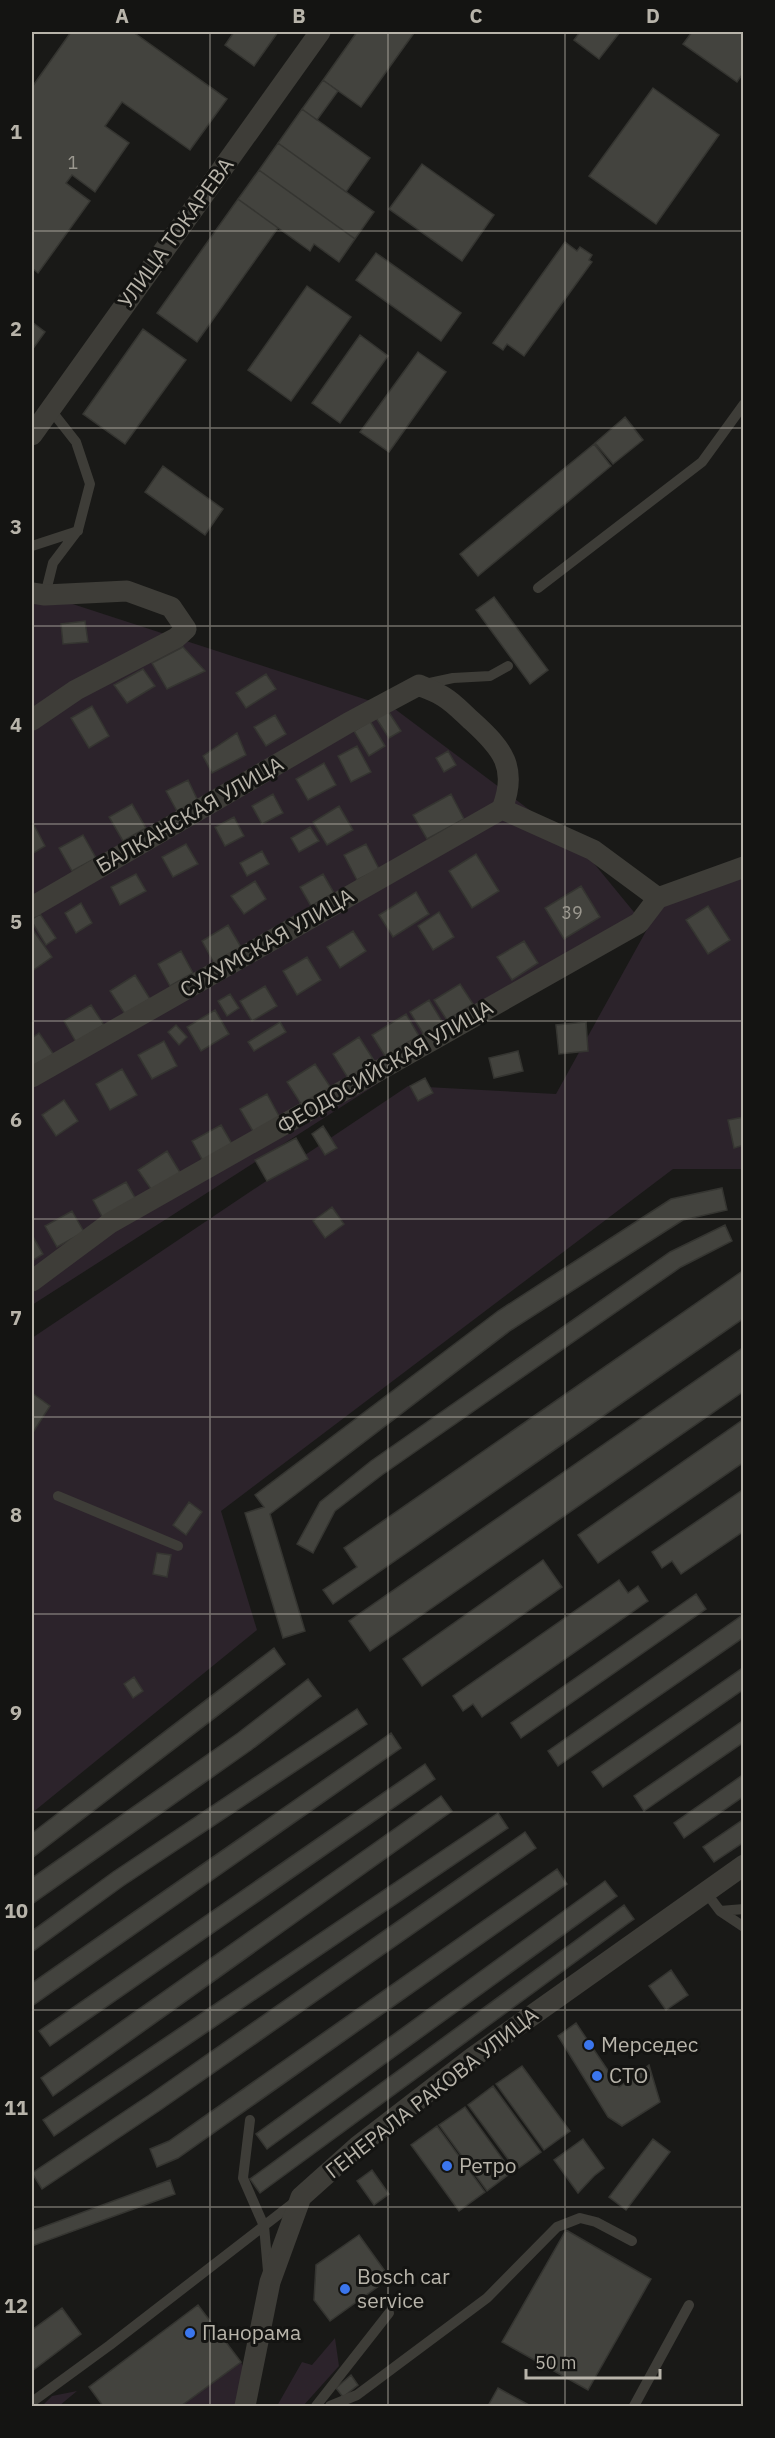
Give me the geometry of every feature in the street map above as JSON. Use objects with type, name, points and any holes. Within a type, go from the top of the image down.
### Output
[{"type":"street","name":"УЛИЦА ТОКАРЕВА","points":[[32,435],[320,32]]},
{"type":"street","points":[[32,720],[76,690],[176,638],[186,629],[171,606],[127,591],[38,594]]},
{"type":"street","points":[[419,686],[444,696],[499,747],[510,777],[508,794],[502,810],[593,850],[658,898],[744,867]]},
{"type":"street","name":"БАЛКАНСКАЯ УЛИЦА","points":[[32,907],[348,723],[419,686]]},
{"type":"street","name":"СУХУМСКАЯ УЛИЦА","points":[[32,1077],[502,810]]},
{"type":"street","name":"ФЕОДОСИЙСКАЯ УЛИЦА","points":[[32,1281],[110,1223],[639,922],[658,898]]},
{"type":"street","name":"ГЕНЕРАЛА РАКОВА УЛИЦА","points":[[245,2406],[270,2282],[301,2197],[358,2146],[472,2058],[744,1865]]},
{"type":"lane","points":[[538,588],[702,462],[744,404]]},
{"type":"lane","points":[[38,594],[53,563],[78,531],[90,484],[76,442],[50,409]]},
{"type":"lane","points":[[32,546],[78,531]]},
{"type":"lane","points":[[419,686],[453,678],[490,676],[508,666]]},
{"type":"lane","points":[[58,1496],[178,1546]]},
{"type":"lane","points":[[705,1891],[720,1911],[744,1927]]},
{"type":"lane","points":[[720,1911],[744,1909]]},
{"type":"lane","points":[[250,2120],[243,2178],[264,2226],[270,2282]]},
{"type":"lane","points":[[32,2402],[110,2345],[301,2197]]},
{"type":"lane","points":[[330,2406],[357,2395],[487,2298],[557,2227],[580,2218],[596,2222],[632,2241]]},
{"type":"lane","points":[[634,2406],[689,2305]]},
{"type":"lane","points":[[316,2406],[389,2313]]},
{"type":"shaded area","points":[[32,595],[45,595],[395,709],[583,850],[638,917],[32,1305]]},
{"type":"shaded area","points":[[743,869],[743,1169],[673,1169],[221,1511],[257,1630],[32,1813],[32,1434],[50,1406],[32,1393],[32,1338],[408,1086],[556,1094],[661,904]],"holes":[[[331,1207],[344,1224],[325,1238],[313,1221]]]},
{"type":"shaded area","points":[[335,2338],[339,2366],[303,2406],[277,2406],[302,2362],[312,2365]]},
{"type":"shaded area","points":[[241,2362],[244,2369],[236,2406],[181,2406]]},
{"type":"shaded area","points":[[77,2391],[59,2406],[42,2406],[52,2396]]},
{"type":"building","points":[[71,32],[133,32],[227,99],[190,150],[122,102],[105,126],[129,143],[95,192],[72,175],[66,183],[90,201],[38,273],[32,268],[32,87]]},
{"type":"building","points":[[234,32],[278,32],[254,66],[225,45]]},
{"type":"building","points":[[357,32],[414,33],[361,107],[323,80]]},
{"type":"building","points":[[580,32],[620,32],[599,59],[574,40]]},
{"type":"building","points":[[692,32],[744,32],[744,72],[737,82],[683,44]]},
{"type":"building","points":[[323,80],[338,91],[317,120],[302,109]]},
{"type":"building","points":[[653,88],[719,135],[656,224],[589,176]]},
{"type":"building","points":[[302,109],[370,158],[346,192],[278,143]]},
{"type":"building","points":[[278,143],[374,212],[355,239],[259,170]]},
{"type":"building","points":[[422,164],[494,215],[462,261],[389,209]]},
{"type":"building","points":[[259,170],[355,239],[339,262],[314,244],[310,251],[238,199]]},
{"type":"building","points":[[238,199],[278,228],[197,342],[157,313]]},
{"type":"building","points":[[565,242],[577,251],[580,247],[592,255],[589,260],[592,262],[524,356],[507,344],[503,350],[493,343]]},
{"type":"building","points":[[376,253],[461,313],[441,341],[356,280]]},
{"type":"building","points":[[307,286],[351,317],[291,401],[248,370]]},
{"type":"building","points":[[32,322],[45,332],[32,350]]},
{"type":"building","points":[[143,329],[186,360],[125,444],[83,414]]},
{"type":"building","points":[[360,335],[388,356],[340,423],[312,403]]},
{"type":"building","points":[[418,352],[446,372],[389,452],[360,432]]},
{"type":"building","points":[[625,417],[643,440],[613,464],[595,443]]},
{"type":"building","points":[[594,444],[611,466],[478,576],[460,554]]},
{"type":"building","points":[[163,466],[223,509],[205,535],[145,492]]},
{"type":"building","points":[[494,597],[548,670],[530,684],[476,610]]},
{"type":"building","points":[[85,621],[88,642],[63,644],[61,624]]},
{"type":"building","points":[[183,647],[205,671],[167,689],[152,663]]},
{"type":"building","points":[[143,669],[155,686],[127,703],[114,685]]},
{"type":"building","points":[[266,674],[276,689],[246,708],[236,693]]},
{"type":"building","points":[[92,706],[109,736],[89,748],[71,718]]},
{"type":"building","points":[[388,711],[401,731],[389,738],[376,718]]},
{"type":"building","points":[[275,715],[286,734],[266,746],[254,727]]},
{"type":"building","points":[[370,721],[385,746],[369,756],[354,731]]},
{"type":"building","points":[[237,733],[246,755],[212,773],[203,756]]},
{"type":"building","points":[[357,746],[371,772],[351,782],[338,756]]},
{"type":"building","points":[[448,751],[456,765],[444,772],[436,758]]},
{"type":"building","points":[[324,763],[336,785],[308,800],[296,779]]},
{"type":"building","points":[[188,780],[198,801],[177,811],[166,791]]},
{"type":"building","points":[[273,794],[283,813],[262,824],[252,806]]},
{"type":"building","points":[[451,794],[464,819],[427,839],[413,815]]},
{"type":"building","points":[[132,804],[146,828],[123,841],[109,817]]},
{"type":"building","points":[[339,806],[353,830],[327,845],[313,822]]},
{"type":"building","points":[[234,817],[244,836],[225,846],[215,827]]},
{"type":"building","points":[[32,821],[45,846],[32,854]]},
{"type":"building","points":[[310,827],[319,841],[299,852],[291,838]]},
{"type":"building","points":[[83,835],[96,858],[72,871],[59,848]]},
{"type":"building","points":[[186,844],[198,864],[173,877],[162,857]]},
{"type":"building","points":[[366,844],[379,869],[357,880],[344,855]]},
{"type":"building","points":[[262,851],[269,864],[247,876],[240,863]]},
{"type":"building","points":[[476,854],[499,891],[472,908],[449,871]]},
{"type":"building","points":[[136,874],[146,891],[120,905],[111,887]]},
{"type":"building","points":[[323,874],[334,893],[311,906],[300,887]]},
{"type":"building","points":[[255,881],[266,899],[244,914],[231,896]]},
{"type":"building","points":[[581,886],[600,917],[564,939],[545,908]]},
{"type":"building","points":[[416,892],[429,914],[393,937],[379,915]]},
{"type":"building","points":[[81,903],[92,923],[76,933],[65,913]]},
{"type":"building","points":[[708,906],[730,940],[708,954],[686,920]]},
{"type":"building","points":[[439,912],[454,937],[433,950],[418,926]]},
{"type":"building","points":[[40,914],[56,938],[46,945],[32,922],[32,919]]},
{"type":"building","points":[[228,925],[241,947],[214,963],[202,941]]},
{"type":"building","points":[[32,931],[52,957],[32,971]]},
{"type":"building","points":[[353,931],[366,951],[340,968],[327,947]]},
{"type":"building","points":[[524,941],[538,963],[512,980],[497,957]]},
{"type":"building","points":[[181,951],[193,973],[170,986],[158,964]]},
{"type":"building","points":[[307,957],[321,980],[297,995],[283,971]]},
{"type":"building","points":[[135,975],[150,999],[125,1014],[110,991]]},
{"type":"building","points":[[460,984],[473,1004],[447,1020],[434,1000]]},
{"type":"building","points":[[265,986],[277,1006],[252,1021],[240,1001]]},
{"type":"building","points":[[230,994],[239,1008],[227,1016],[218,1001]]},
{"type":"building","points":[[429,1000],[443,1023],[424,1035],[410,1012]]},
{"type":"building","points":[[91,1005],[104,1025],[76,1042],[64,1021]]},
{"type":"building","points":[[215,1010],[229,1034],[201,1051],[187,1027]]},
{"type":"building","points":[[406,1014],[419,1036],[385,1056],[372,1035]]},
{"type":"building","points":[[280,1022],[286,1032],[254,1051],[248,1042]]},
{"type":"building","points":[[586,1022],[588,1051],[559,1054],[556,1025]]},
{"type":"building","points":[[176,1025],[187,1037],[179,1045],[168,1032]]},
{"type":"building","points":[[39,1033],[54,1055],[32,1070],[32,1038]]},
{"type":"building","points":[[359,1037],[375,1062],[348,1078],[333,1054]]},
{"type":"building","points":[[164,1041],[177,1066],[152,1079],[138,1055]]},
{"type":"building","points":[[518,1051],[523,1071],[494,1078],[489,1058]]},
{"type":"building","points":[[315,1064],[331,1088],[303,1107],[287,1082]]},
{"type":"building","points":[[122,1069],[137,1095],[110,1110],[96,1084]]},
{"type":"building","points":[[425,1078],[433,1093],[418,1101],[410,1086]]},
{"type":"building","points":[[267,1094],[280,1118],[254,1133],[240,1109]]},
{"type":"building","points":[[64,1100],[78,1121],[56,1136],[42,1115]]},
{"type":"building","points":[[744,1117],[744,1145],[734,1148],[728,1120]]},
{"type":"building","points":[[221,1125],[232,1144],[203,1161],[192,1141]]},
{"type":"building","points":[[323,1126],[337,1148],[325,1155],[312,1134]]},
{"type":"building","points":[[296,1138],[308,1159],[267,1181],[255,1160]]},
{"type":"building","points":[[167,1151],[181,1174],[153,1192],[138,1170]]},
{"type":"building","points":[[126,1182],[137,1201],[104,1220],[93,1200]]},
{"type":"building","points":[[722,1188],[727,1210],[683,1220],[511,1330],[270,1514],[305,1631],[283,1638],[245,1513],[264,1507],[255,1495],[498,1311],[671,1199]]},
{"type":"building","points":[[332,1207],[344,1224],[325,1238],[313,1221]]},
{"type":"building","points":[[72,1211],[84,1232],[57,1247],[45,1226]]},
{"type":"building","points":[[725,1225],[732,1241],[681,1267],[382,1475],[335,1511],[313,1553],[297,1544],[320,1502],[371,1461],[670,1252]]},
{"type":"building","points":[[32,1235],[43,1254],[32,1261]]},
{"type":"building","points":[[744,1270],[744,1318],[333,1604],[323,1590],[357,1567],[344,1548]]},
{"type":"building","points":[[744,1347],[744,1391],[370,1651],[349,1621]]},
{"type":"building","points":[[32,1393],[50,1406],[32,1434]]},
{"type":"building","points":[[744,1419],[744,1462],[598,1563],[578,1535]]},
{"type":"building","points":[[744,1489],[744,1531],[681,1574],[672,1561],[662,1568],[652,1552]]},
{"type":"building","points":[[189,1502],[202,1512],[186,1535],[173,1525]]},
{"type":"building","points":[[157,1553],[171,1555],[167,1577],[153,1574]]},
{"type":"building","points":[[543,1560],[562,1587],[422,1686],[403,1659]]},
{"type":"building","points":[[619,1580],[628,1593],[638,1586],[648,1601],[482,1717],[473,1704],[463,1711],[453,1696]]},
{"type":"building","points":[[696,1594],[706,1609],[521,1738],[511,1723]]},
{"type":"building","points":[[744,1614],[744,1637],[558,1766],[548,1751]]},
{"type":"building","points":[[274,1648],[285,1664],[32,1858],[32,1833]]},
{"type":"building","points":[[744,1667],[744,1689],[603,1787],[592,1772]]},
{"type":"building","points":[[134,1677],[143,1691],[133,1698],[124,1684]]},
{"type":"building","points":[[308,1679],[321,1696],[251,1750],[32,1904],[32,1878],[238,1733]]},
{"type":"building","points":[[357,1709],[367,1724],[123,1886],[32,1952],[32,1931],[113,1872]]},
{"type":"building","points":[[744,1720],[744,1742],[644,1811],[634,1796]]},
{"type":"building","points":[[391,1733],[401,1748],[32,2006],[32,1983]]},
{"type":"building","points":[[425,1764],[435,1779],[50,2046],[39,2031]]},
{"type":"building","points":[[744,1774],[744,1796],[684,1838],[674,1823]]},
{"type":"building","points":[[441,1796],[452,1811],[53,2096],[41,2078]]},
{"type":"building","points":[[498,1813],[508,1828],[54,2136],[43,2120]]},
{"type":"building","points":[[744,1819],[744,1842],[714,1862],[703,1847]]},
{"type":"building","points":[[525,1832],[536,1848],[159,2111],[42,2189],[32,2173],[149,2095]]},
{"type":"building","points":[[557,1869],[567,1884],[178,2158],[157,2167],[150,2149],[169,2141]]},
{"type":"building","points":[[605,1881],[617,1896],[267,2149],[256,2134]]},
{"type":"building","points":[[624,1905],[634,1919],[260,2193],[250,2179]]},
{"type":"building","points":[[671,1970],[688,1995],[666,2010],[649,1986]]},
{"type":"building","name":"СТО","points":[[576,2023],[619,2087],[649,2065],[660,2102],[622,2126],[608,2117],[558,2036]]},
{"type":"building","points":[[522,2066],[570,2131],[544,2150],[496,2084]]},
{"type":"building","points":[[493,2086],[541,2152],[516,2170],[468,2105]]},
{"type":"building","points":[[465,2107],[512,2172],[487,2191],[439,2125]]},
{"type":"building","points":[[437,2126],[485,2192],[459,2211],[411,2145]]},
{"type":"building","points":[[583,2139],[604,2168],[578,2193],[554,2160]]},
{"type":"building","points":[[653,2139],[670,2152],[626,2210],[609,2197]]},
{"type":"building","points":[[372,2170],[389,2194],[374,2205],[357,2181]]},
{"type":"building","points":[[170,2180],[175,2194],[32,2246],[32,2231]]},
{"type":"building","points":[[566,2230],[651,2279],[588,2390],[502,2342]]},
{"type":"building","name":"Bosch car service","points":[[359,2235],[390,2278],[330,2321],[314,2300],[316,2265]]},
{"type":"building","name":"Панорама","points":[[198,2305],[241,2362],[181,2406],[103,2406],[89,2387]]},
{"type":"building","points":[[62,2308],[81,2334],[32,2371],[32,2330]]},
{"type":"building","points":[[351,2375],[358,2385],[343,2397],[336,2388]]},
{"type":"building","points":[[498,2388],[529,2405],[488,2406]]},
{"type":"place","name":"Мерседес","points":[[589,2045]]},
{"type":"place","name":"СТО","points":[[597,2076]]},
{"type":"place","name":"Ретро","points":[[447,2166]]},
{"type":"place","name":"Bosch car service","points":[[345,2289]]},
{"type":"place","name":"Панорама","points":[[190,2333]]}]
